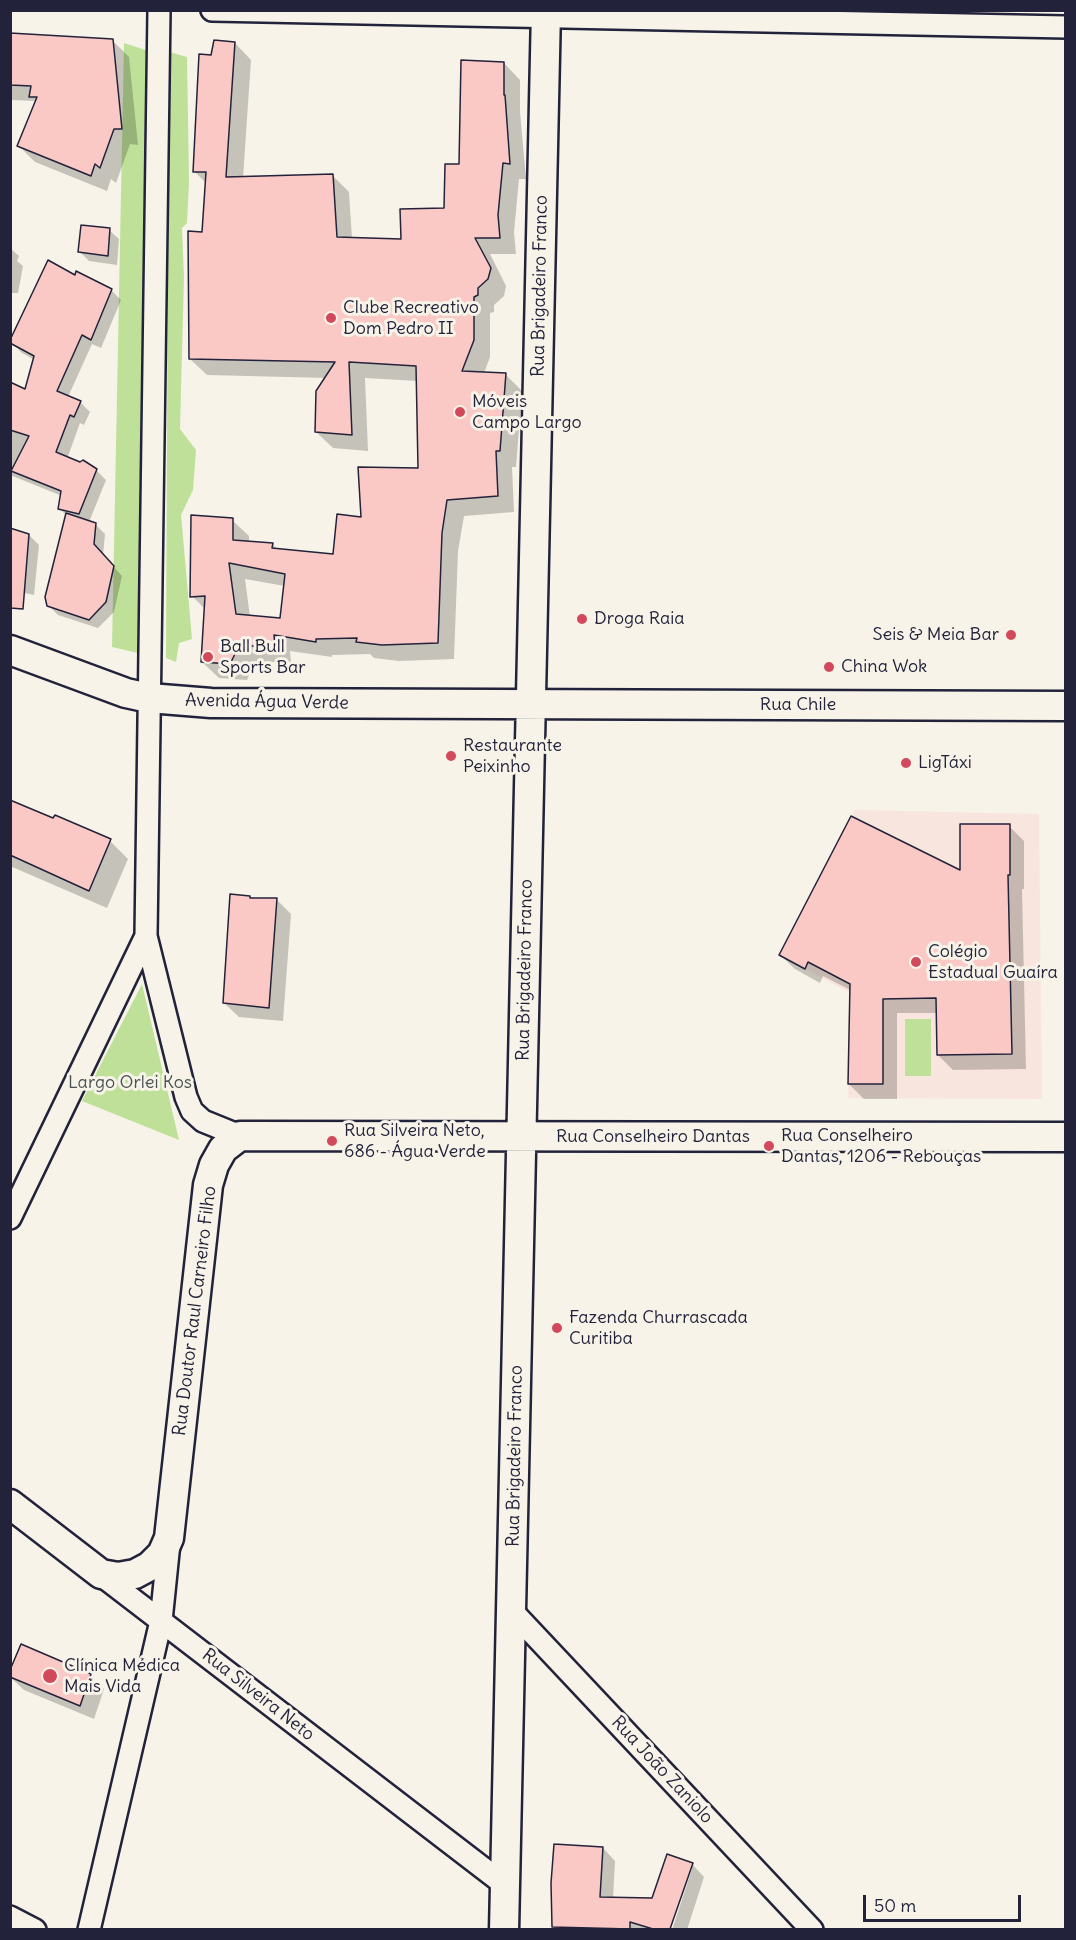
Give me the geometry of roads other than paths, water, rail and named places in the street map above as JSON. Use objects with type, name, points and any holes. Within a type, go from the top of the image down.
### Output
[{"type":"main road","name":"Rua Brigadeiro Franco","points":[[504,1929],[546,14]]},
{"type":"main road","name":"Avenida Água Verde","points":[[10,650],[102,686],[149,698],[211,703],[531,704]]},
{"type":"main road","name":"Rua Chile","points":[[531,704],[1065,706]]},
{"type":"main road","name":"Rua Conselheiro Dantas","points":[[240,1136],[1065,1137]]},
{"type":"main road","name":"Rua Doutor Raul Carneiro Filho","points":[[101,1574],[118,1577],[135,1574],[150,1566],[162,1554],[169,1539],[207,1185],[214,1164],[223,1149],[240,1136]]},
{"type":"main road","name":"Rua Silveira Neto","points":[[10,1504],[101,1574]]},
{"type":"street","points":[[159,10],[146,936],[192,1111],[203,1120],[240,1136]]},
{"type":"street","points":[[212,10],[546,14],[1065,27]]},
{"type":"street","points":[[10,1218],[146,936]]},
{"type":"street","name":"Rua Doutor Raul Carneiro Filho","points":[[89,1929],[161,1621],[169,1539]]},
{"type":"street","name":"Rua Silveira Neto","points":[[101,1574],[505,1885]]},
{"type":"street","name":"Rua João Zaniolo","points":[[511,1610],[813,1929]]},
{"type":"street","points":[[10,1917],[35,1929]]},
{"type":"place","name":"Clube Recreativo Dom Pedro II","points":[[331,318]]},
{"type":"place","name":"Móveis Campo Largo","points":[[460,412]]},
{"type":"place","name":"Droga Raia","points":[[582,619]]},
{"type":"place","name":"Seis & Meia Bar","points":[[1011,635]]},
{"type":"place","name":"Ball Bull Sports Bar","points":[[208,657]]},
{"type":"place","name":"China Wok","points":[[829,667]]},
{"type":"place","name":"Restaurante Peixinho","points":[[451,756]]},
{"type":"place","name":"LigTáxi","points":[[906,763]]},
{"type":"place","name":"Colégio Estadual Guaíra","points":[[916,962]]},
{"type":"place","name":"Rua Silveira Neto, 686 - Água Verde","points":[[332,1141]]},
{"type":"place","name":"Rua Conselheiro Dantas, 1206 - Rebouças","points":[[769,1146]]},
{"type":"place","name":"Fazenda Churrascada Curitiba","points":[[557,1328]]},
{"type":"place","name":"Clínica Médica Mais Vida","points":[[50,1676]]},
{"type":"park label","name":"Largo Orlei Kos","points":[[130,1083]]}]
